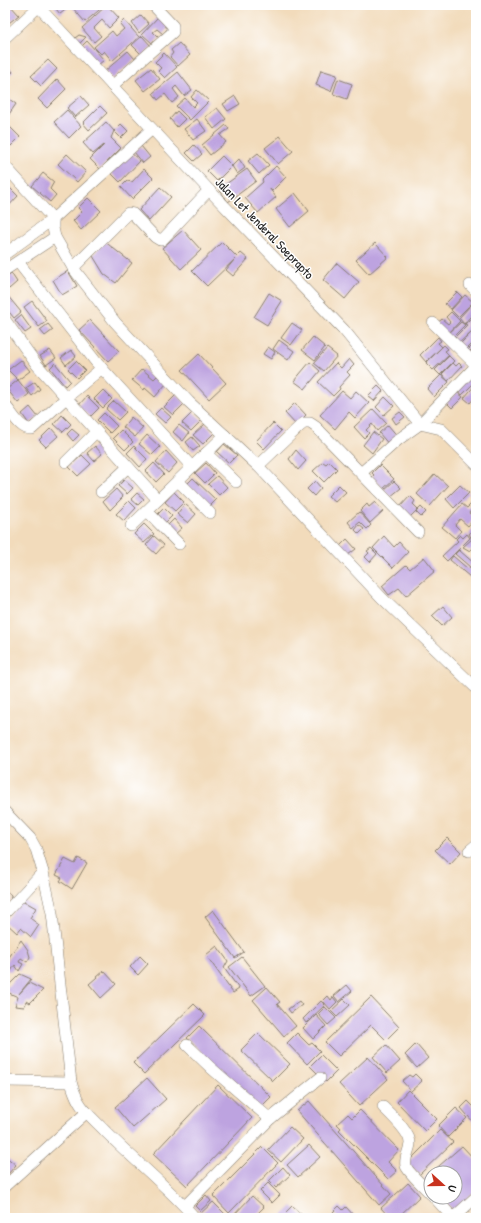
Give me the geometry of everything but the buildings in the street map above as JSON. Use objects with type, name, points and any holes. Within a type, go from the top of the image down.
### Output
[{"type":"street","points":[[112,86],[173,32],[173,26],[153,5]]},
{"type":"street","points":[[5,38],[38,6]]},
{"type":"street","name":"Jalan Let Jenderal Soeprapto","points":[[38,6],[209,190],[344,330],[420,424]]},
{"type":"street","points":[[5,254],[53,218],[152,129]]},
{"type":"street","points":[[5,166],[53,218],[55,237],[73,268],[115,322],[189,402],[258,466],[382,598],[476,688]]},
{"type":"street","points":[[73,268],[128,213],[134,214],[157,238],[162,240],[191,211],[209,190]]},
{"type":"street","points":[[5,270],[55,237]]},
{"type":"street","points":[[18,262],[102,368],[192,467]]},
{"type":"street","points":[[5,320],[37,365],[158,500]]},
{"type":"street","points":[[361,473],[399,439],[420,424],[476,365],[433,323]]},
{"type":"street","points":[[5,405],[22,426],[30,430],[102,368]]},
{"type":"street","points":[[258,466],[300,426],[307,423],[316,427],[418,532]]},
{"type":"street","points":[[420,424],[441,430],[476,464]]},
{"type":"street","points":[[66,462],[96,432]]},
{"type":"street","points":[[132,526],[225,435]]},
{"type":"street","points":[[206,453],[236,482]]},
{"type":"street","points":[[101,492],[128,467]]},
{"type":"street","points":[[178,481],[210,513]]},
{"type":"street","points":[[147,511],[179,544]]},
{"type":"street","points":[[5,812],[30,838],[36,849],[43,872],[52,913],[71,1082],[77,1098],[87,1112],[116,1142],[185,1206],[195,1218]]},
{"type":"street","points":[[5,913],[43,872]]},
{"type":"street","points":[[187,1045],[270,1119]]},
{"type":"street","points":[[185,1206],[270,1119],[320,1078]]},
{"type":"street","points":[[5,1081],[71,1082]]},
{"type":"street","points":[[383,1106],[410,1139],[410,1146],[405,1158],[407,1168],[423,1185]]},
{"type":"street","points":[[5,1186],[87,1112]]},
{"type":"street","points":[[441,1205],[453,1218],[476,1197]]}]
